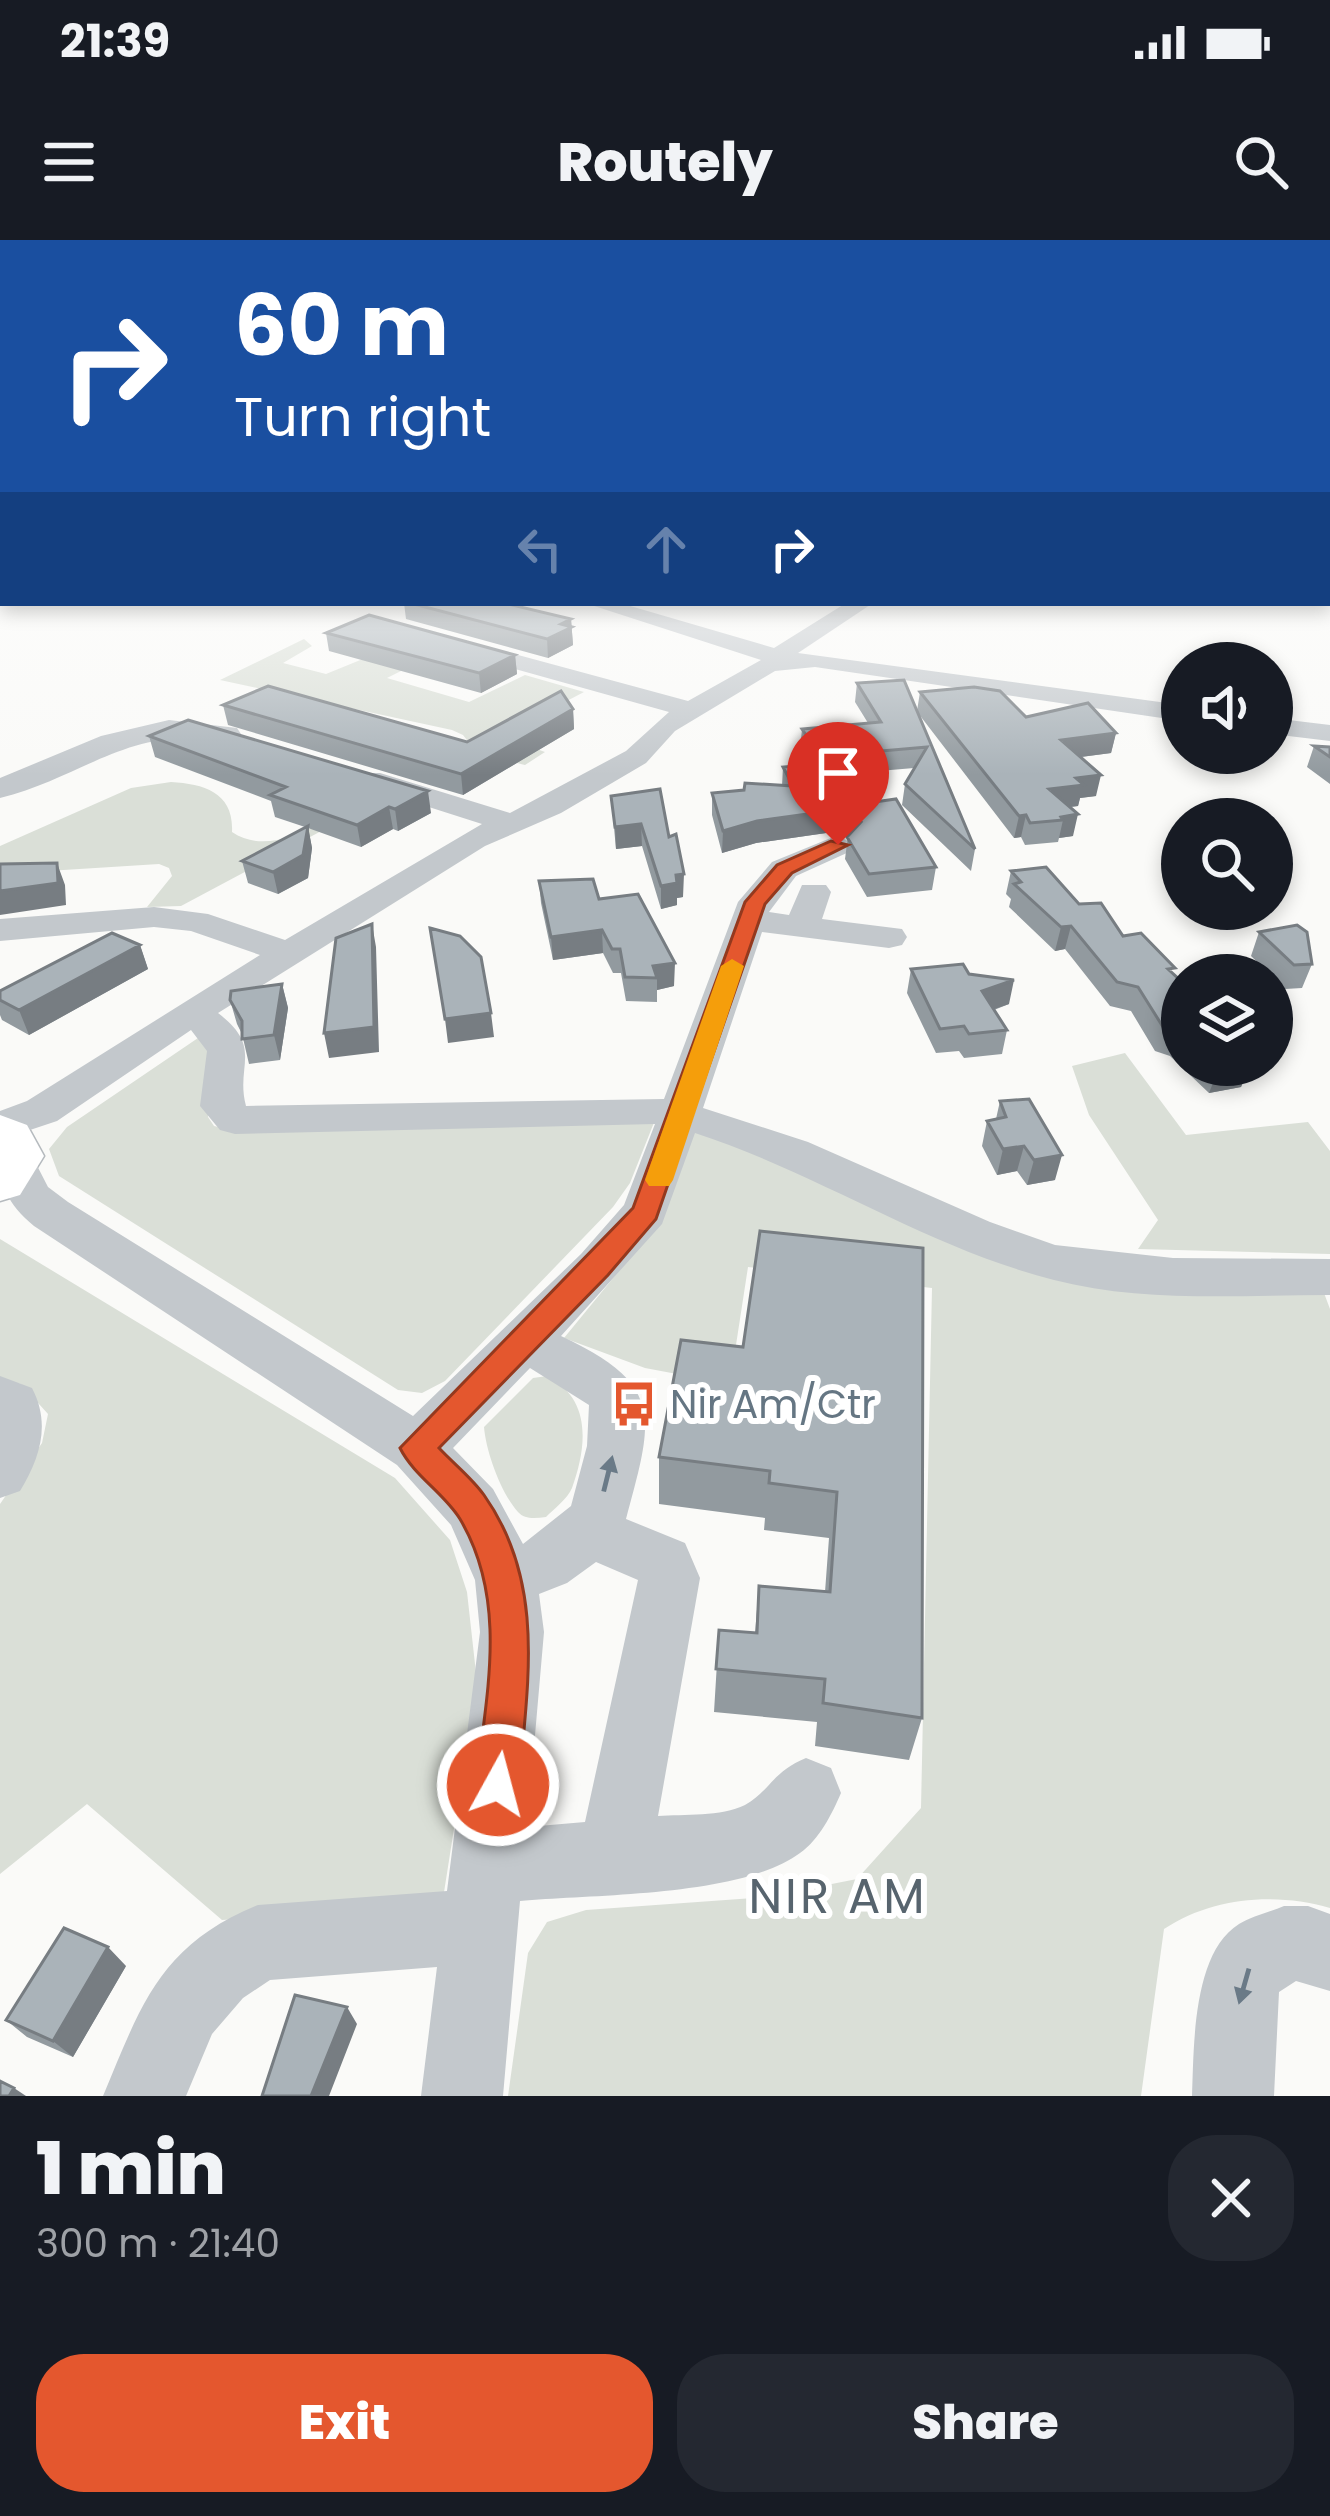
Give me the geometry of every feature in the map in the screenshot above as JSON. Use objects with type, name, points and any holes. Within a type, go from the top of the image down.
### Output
[{"type":"street","points":[[606,606],[788,660],[1161,710]]},
{"type":"street","points":[[788,660],[785,649],[791,643],[857,606]]},
{"type":"street","points":[[431,638],[692,710]]},
{"type":"street","points":[[462,2096],[512,1632],[505,1577],[472,1507],[417,1448],[56,1217],[5,1160],[64,1098],[191,1013],[474,839],[550,807],[636,757],[656,734],[692,710],[766,666],[788,660]]},
{"type":"street","points":[[0,789],[149,731],[190,726],[254,742]]},
{"type":"street","points":[[1293,728],[1330,734]]},
{"type":"street","points":[[339,769],[510,823]]},
{"type":"street","points":[[417,1448],[646,1212],[748,920],[767,883],[784,869],[838,845]]},
{"type":"street","points":[[802,927],[814,892]]},
{"type":"street","points":[[0,930],[154,917],[235,932],[289,953]]},
{"type":"street","points":[[748,920],[889,937]]},
{"type":"street","points":[[191,1013],[218,1029],[228,1044],[221,1106],[235,1120],[627,1108],[680,1114],[803,1158],[1051,1262],[1206,1276],[1330,1277]]},
{"type":"street","points":[[505,1577],[538,1570],[567,1553],[598,1518],[622,1420],[619,1404],[599,1377],[524,1341]]},
{"type":"street","points":[[0,1398],[13,1404],[16,1426],[10,1460],[0,1474]]},
{"type":"street","points":[[588,1531],[663,1562],[669,1578],[614,1857]]},
{"type":"street","points":[[144,2096],[184,2006],[216,1971],[258,1943],[484,1897],[614,1857],[732,1846],[775,1828],[806,1793]]},
{"type":"street","points":[[1234,2096],[1245,1971],[1267,1949],[1291,1942],[1330,1953]]},
{"type":"shaded area","points":[[304,639],[312,646],[283,663],[326,674],[402,643],[437,653],[387,678],[469,702],[525,675],[584,692],[500,736],[545,752],[525,765],[477,753],[463,735],[452,730],[220,680]]},
{"type":"shaded area","points":[[171,782],[215,793],[228,808],[232,832],[249,840],[285,838],[370,795],[383,798],[181,906],[147,907],[172,876],[169,868],[159,864],[0,874],[0,846],[131,788]]},
{"type":"shaded area","points":[[198,1038],[208,1042],[208,1117],[214,1126],[227,1129],[655,1120],[630,1183],[613,1207],[445,1381],[422,1393],[398,1390],[59,1176],[49,1149],[67,1127]]},
{"type":"shaded area","points":[[1125,1053],[1186,1135],[1308,1122],[1330,1151],[1330,1254],[1138,1249],[1158,1220],[1089,1115],[1072,1066]]},
{"type":"shaded area","points":[[687,1130],[718,1136],[977,1247],[1324,1293],[1330,1309],[1330,1908],[1288,1900],[1245,1900],[1203,1910],[1164,1929],[1141,2096],[508,2096],[528,1953],[547,1922],[586,1910],[766,1897],[857,1879],[921,1808],[932,1288],[748,1267],[730,1384],[645,1368],[564,1338],[655,1227]]},
{"type":"shaded area","points":[[0,1239],[395,1478],[450,1540],[467,1592],[477,1682],[442,1905],[222,1920],[87,1804],[0,1874],[0,1504],[42,1443],[48,1414],[21,1384],[0,1380]]},
{"type":"shaded area","points":[[547,1376],[572,1397],[583,1440],[567,1496],[546,1517],[531,1518],[518,1512],[506,1494],[491,1460],[484,1427],[533,1378]]},
{"type":"building","points":[[421,606],[517,606],[571,619],[561,624],[572,627],[547,639]]},
{"type":"building","points":[[369,615],[515,655],[479,673],[326,633]]},
{"type":"building","points":[[904,680],[975,849],[905,784],[927,747],[870,752],[863,746],[854,753],[821,756],[802,729],[881,722],[857,683]]},
{"type":"building","points":[[268,686],[467,742],[561,691],[573,709],[461,774],[223,705]]},
{"type":"building","points":[[974,687],[1000,691],[1026,717],[1088,703],[1116,733],[1061,740],[1101,775],[1076,778],[1084,785],[1049,789],[1078,814],[1030,823],[1026,815],[1019,816],[920,692]]},
{"type":"building","points":[[188,720],[428,791],[357,825],[270,795],[286,787],[149,736]]},
{"type":"building","points":[[834,763],[868,803],[896,799],[936,867],[869,874],[847,837],[861,822],[843,809],[757,821],[723,831],[712,793],[744,790],[745,783],[793,786],[783,767]]},
{"type":"building","points":[[660,789],[669,837],[676,834],[684,874],[676,875],[677,883],[661,886],[641,824],[615,827],[611,796]]},
{"type":"building","points":[[308,826],[303,855],[273,872],[242,861]]},
{"type":"building","points":[[57,863],[58,883],[0,891],[0,864]]},
{"type":"building","points":[[1046,867],[1079,904],[1101,903],[1123,936],[1141,933],[1161,954],[1161,1024],[1138,987],[1117,982],[1071,926],[1061,927],[1014,884],[1021,882],[1011,871]]},
{"type":"building","points":[[593,879],[599,899],[638,894],[675,963],[653,966],[657,978],[625,977],[620,949],[612,949],[602,930],[551,937],[539,881]]},
{"type":"building","points":[[372,924],[374,1027],[324,1033],[336,938]]},
{"type":"building","points":[[1293,926],[1307,932],[1312,964],[1294,965],[1293,954],[1282,954],[1259,932],[1293,930]]},
{"type":"building","points":[[430,928],[460,936],[481,957],[491,1013],[445,1019]]},
{"type":"building","points":[[112,933],[140,945],[19,1010],[0,1000],[0,991]]},
{"type":"building","points":[[963,964],[969,974],[1014,980],[982,991],[1007,1030],[969,1034],[964,1026],[940,1029],[911,969]]},
{"type":"building","points":[[282,984],[274,1035],[242,1039],[242,1021],[230,1000],[231,991]]},
{"type":"building","points":[[1029,1099],[1062,1155],[1034,1160],[1024,1146],[1003,1149],[987,1121],[1006,1117],[1000,1101]]},
{"type":"building","points":[[760,1231],[923,1248],[922,1718],[823,1703],[825,1679],[716,1669],[719,1630],[757,1633],[759,1586],[830,1592],[837,1492],[769,1483],[770,1471],[659,1457],[681,1340],[743,1347]]},
{"type":"building","points":[[64,1928],[108,1947],[53,2041],[6,2020]]},
{"type":"building","points":[[295,1995],[347,2007],[311,2096],[262,2096]]},
{"type":"building","points":[[0,2081],[14,2088],[9,2096],[0,2096]]},
{"type":"slow traffic","points":[[659,1180],[732,966]]},
{"type":"place","name":"Nir Am/Ctr","points":[[634,1404]]},
{"type":"district","name":"NIR AM","points":[[838,1896]]},
{"type":"route","points":[[498,1785],[512,1632],[506,1580],[472,1507],[417,1448],[598,1268],[646,1212],[755,902],[784,869],[838,845]]}]
